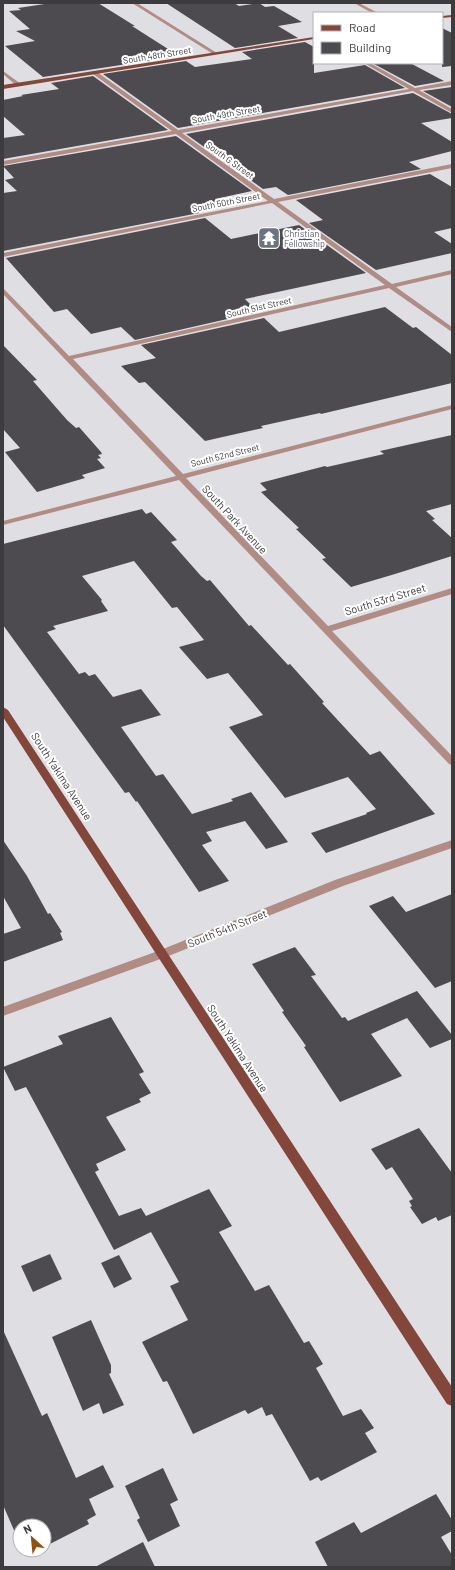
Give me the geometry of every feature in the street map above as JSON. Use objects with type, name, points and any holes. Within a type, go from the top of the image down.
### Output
[{"type":"main road","name":"South 48th Street","points":[[3,87],[313,38]]},
{"type":"main road","name":"South Yakima Avenue","points":[[3,710],[452,1399]]},
{"type":"street","points":[[134,3],[215,53]]},
{"type":"street","points":[[356,3],[374,12]]},
{"type":"street","points":[[368,64],[452,111]]},
{"type":"street","points":[[3,72],[19,85]]},
{"type":"street","name":"South G Street","points":[[95,73],[452,330]]},
{"type":"street","name":"South 49th Street","points":[[3,163],[452,83]]},
{"type":"street","name":"South 50th Street","points":[[3,255],[452,166]]},
{"type":"street","name":"South 51st Street","points":[[69,358],[452,272]]},
{"type":"street","name":"South Park Avenue","points":[[3,290],[452,762]]},
{"type":"street","name":"South 52nd Street","points":[[3,523],[180,476],[452,407]]},
{"type":"street","name":"South 53rd Street","points":[[326,630],[452,591]]},
{"type":"street","name":"South 54th Street","points":[[3,1012],[162,954],[339,883],[452,844]]},
{"type":"building","points":[[51,3],[98,3],[179,56],[43,77],[5,46],[35,41],[16,31],[30,29],[9,11],[21,10],[18,8]]},
{"type":"building","points":[[166,3],[234,3],[239,6],[259,3],[265,7],[274,6],[302,22],[278,26],[298,38],[235,48]]},
{"type":"building","points":[[443,28],[452,33],[452,66],[442,67]]},
{"type":"building","points":[[305,42],[313,46],[314,73],[365,65],[405,88],[178,128],[103,74],[186,61],[195,67],[252,59],[242,52]]},
{"type":"building","points":[[374,64],[412,64],[444,81],[415,86]]},
{"type":"building","points":[[93,76],[168,130],[3,159],[3,138],[25,135],[3,116],[3,100],[23,96],[21,95],[59,89],[51,83]]},
{"type":"building","points":[[452,87],[452,107],[423,91]]},
{"type":"building","points":[[413,93],[452,114],[452,118],[421,123],[452,142],[452,151],[409,162],[421,169],[288,195],[276,187],[263,189],[186,134]]},
{"type":"building","points":[[176,136],[252,191],[215,199],[219,202],[192,207],[199,213],[3,251],[3,193],[17,191],[5,180],[14,178],[3,166]]},
{"type":"building","points":[[430,174],[452,187],[452,228],[434,232],[452,244],[452,253],[376,270],[309,223],[323,220],[296,200]]},
{"type":"building","points":[[205,218],[231,239],[299,225],[366,273],[245,299],[258,312],[135,340],[121,327],[91,334],[67,309],[54,312],[6,258]]},
{"type":"building","points":[[385,307],[413,328],[416,327],[452,355],[452,383],[321,414],[261,426],[263,428],[205,441],[145,382],[139,383],[121,366],[156,358],[141,345],[264,318],[279,332]]},
{"type":"building","points":[[3,345],[37,380],[33,381],[67,420],[76,428],[79,427],[101,452],[102,454],[98,455],[101,458],[97,459],[105,468],[82,475],[85,478],[37,492],[5,452],[20,448],[3,429]]},
{"type":"building","points":[[452,435],[452,504],[426,511],[435,519],[432,520],[452,538],[452,556],[395,574],[351,587],[322,559],[326,558],[296,529],[299,528],[261,492],[267,490],[260,483],[325,466],[327,467],[384,454],[380,451]]},
{"type":"building","points":[[142,509],[146,514],[151,512],[177,540],[171,542],[201,576],[207,581],[210,580],[249,626],[251,625],[288,665],[290,664],[324,702],[322,703],[370,755],[380,751],[435,814],[326,853],[311,833],[367,814],[366,813],[376,809],[348,777],[285,798],[229,727],[263,715],[228,673],[207,679],[179,647],[204,640],[177,607],[172,608],[134,561],[82,576],[102,600],[101,601],[108,611],[53,626],[56,629],[47,632],[79,674],[85,672],[89,676],[95,674],[113,697],[141,689],[161,715],[121,727],[156,776],[163,774],[192,814],[233,801],[231,799],[251,792],[288,842],[266,849],[245,821],[206,832],[212,841],[202,845],[229,881],[199,892],[137,801],[136,802],[129,792],[125,793],[3,625],[3,544]]},
{"type":"building","points":[[3,840],[27,876],[48,914],[50,913],[62,932],[60,933],[63,940],[3,962],[3,934],[21,928],[3,896]]},
{"type":"building","points":[[452,894],[452,981],[435,988],[369,906],[393,896],[406,912]]},
{"type":"building","points":[[295,947],[316,975],[311,976],[342,1018],[345,1017],[348,1021],[417,991],[452,1035],[452,1039],[430,1048],[407,1018],[371,1034],[402,1076],[340,1102],[304,1047],[306,1046],[282,1012],[284,1011],[252,964]]},
{"type":"building","points":[[111,1017],[144,1072],[139,1074],[151,1093],[139,1099],[141,1102],[106,1117],[126,1150],[96,1164],[99,1170],[95,1172],[119,1216],[141,1208],[146,1216],[209,1189],[232,1226],[219,1232],[255,1291],[269,1285],[304,1343],[309,1341],[323,1364],[316,1368],[343,1416],[361,1409],[374,1428],[365,1433],[377,1452],[321,1481],[318,1477],[310,1481],[272,1414],[266,1416],[262,1407],[248,1414],[245,1410],[193,1434],[167,1381],[163,1382],[142,1342],[188,1320],[170,1286],[179,1282],[151,1232],[114,1250],[26,1087],[15,1091],[3,1067],[63,1044],[58,1036]]},
{"type":"building","points":[[419,1128],[452,1173],[452,1215],[438,1221],[436,1217],[422,1224],[410,1207],[412,1206],[409,1201],[413,1199],[392,1167],[386,1170],[371,1149]]},
{"type":"building","points":[[50,1254],[62,1279],[33,1292],[21,1266]]},
{"type":"building","points":[[119,1255],[132,1279],[114,1288],[101,1263]]},
{"type":"building","points":[[91,1320],[111,1365],[111,1373],[109,1374],[124,1405],[103,1414],[99,1403],[83,1411],[52,1337]]},
{"type":"building","points":[[3,1330],[42,1416],[47,1413],[76,1478],[103,1465],[114,1487],[89,1499],[96,1515],[87,1520],[89,1524],[52,1543],[52,1518],[12,1518],[12,1526],[3,1505]]},
{"type":"building","points":[[163,1468],[178,1500],[170,1504],[180,1526],[148,1542],[137,1520],[140,1518],[125,1486]]},
{"type":"building","points":[[436,1494],[452,1520],[452,1531],[441,1537],[452,1555],[452,1567],[328,1567],[315,1542],[354,1522],[361,1533]]},
{"type":"building","points":[[143,1542],[155,1567],[95,1567]]},
{"type":"place","name":"Christian Fellowship","points":[[269,238]]}]
